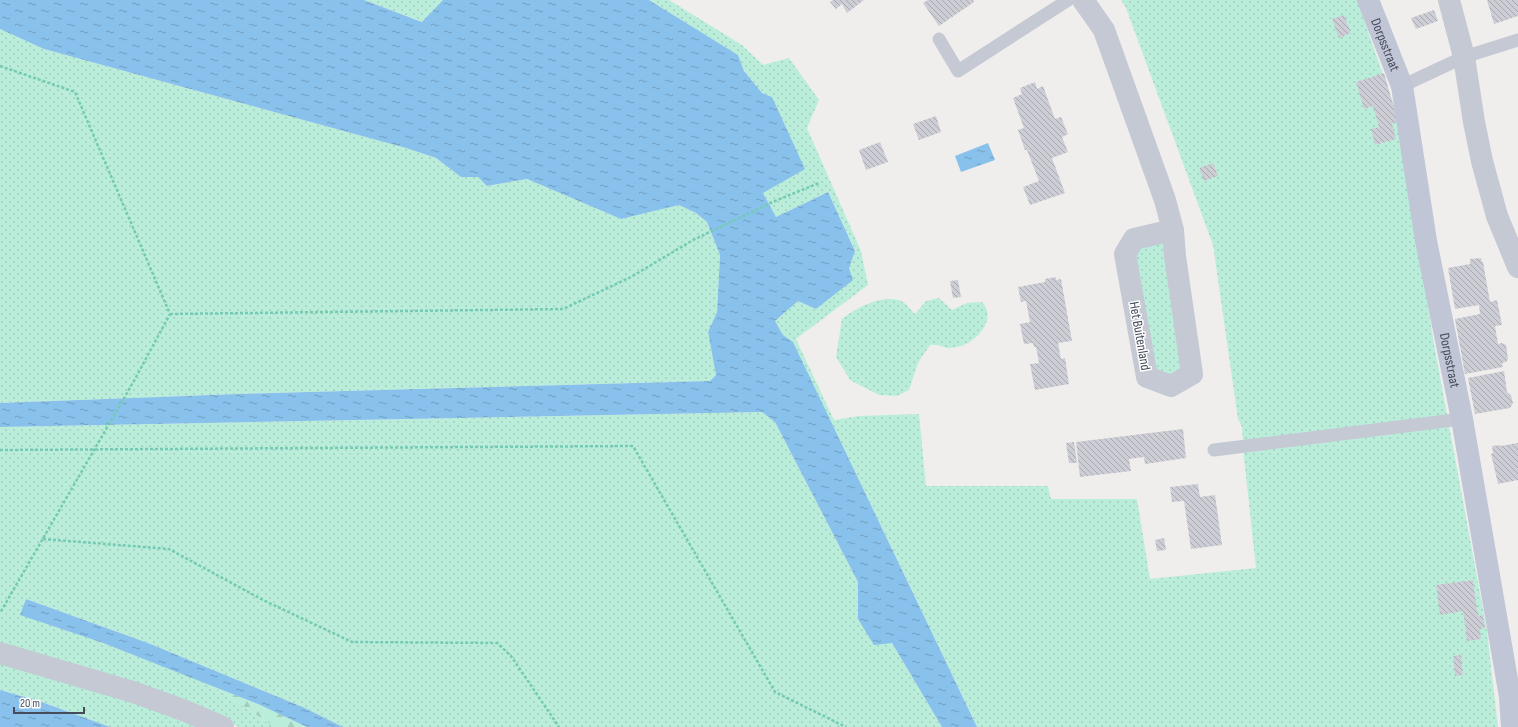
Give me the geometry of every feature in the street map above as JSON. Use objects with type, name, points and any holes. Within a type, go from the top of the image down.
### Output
[{"type":"main road","name":"Dorpsstraat","points":[[1368,0],[1402,86],[1426,241],[1462,419],[1510,697],[1512,727]]},
{"type":"street","name":"Het Buitenland","points":[[1083,0],[1104,30],[1165,200],[1173,230],[1175,256],[1192,374],[1171,386],[1147,377],[1125,254],[1134,240],[1173,230]]},
{"type":"street","points":[[1449,0],[1464,57],[1474,122],[1482,161],[1497,216],[1518,266]]},
{"type":"street","points":[[0,653],[133,692],[183,710],[223,727]]},
{"type":"lane","points":[[939,39],[958,71],[1068,0]]},
{"type":"lane","points":[[1402,86],[1464,57],[1518,40]]},
{"type":"lane","points":[[1214,450],[1462,419]]},
{"type":"path","points":[[0,66],[75,92],[170,314]]},
{"type":"path","points":[[170,314],[563,310],[631,277],[693,240],[775,201],[819,183]]},
{"type":"path","points":[[0,613],[170,314]]},
{"type":"path","points":[[0,450],[633,446],[775,692],[846,727]]},
{"type":"path","points":[[43,539],[169,549],[263,600],[352,642],[497,643],[511,656],[558,727]]},
{"type":"green space","points":[[364,0],[443,0],[423,22]]},
{"type":"green space","points":[[649,0],[669,0],[742,45],[763,65],[789,58],[819,100],[807,128],[861,251],[868,285],[796,339],[834,420],[859,416],[919,414],[926,486],[1048,486],[1051,499],[1137,499],[1150,579],[1256,568],[1242,427],[1238,419],[1213,245],[1126,8],[1121,0],[1357,0],[1399,120],[1434,344],[1487,631],[1498,727],[977,727],[793,342],[783,335],[775,321],[798,301],[816,309],[852,280],[849,268],[855,250],[828,192],[776,217],[763,193],[772,97],[762,93],[744,71],[738,55]]},
{"type":"green space","points":[[0,29],[44,49],[406,148],[436,158],[461,177],[478,177],[487,186],[527,179],[621,219],[679,205],[696,213],[707,222],[720,255],[717,312],[708,332],[716,375],[710,381],[238,394],[0,403]]},
{"type":"green space","points":[[1154,239],[1168,247],[1185,365],[1173,376],[1152,367],[1134,254],[1140,245]]},
{"type":"green space","points":[[939,298],[952,310],[967,303],[982,302],[988,313],[987,320],[985,326],[972,341],[961,346],[951,348],[930,345],[918,363],[909,390],[897,396],[879,395],[850,380],[836,357],[842,319],[870,303],[886,299],[901,301],[915,314],[926,301]]},
{"type":"green space","points":[[762,412],[775,422],[858,582],[858,619],[892,643],[942,727],[343,727],[305,708],[148,643],[26,599],[21,615],[103,643],[211,685],[275,727],[239,727],[161,696],[0,647],[0,427]]},
{"type":"green space","points":[[0,658],[210,727],[110,727],[39,701],[0,690]]},
{"type":"green space","points":[[211,685],[258,704],[307,727],[275,727]]},
{"type":"water","points":[[0,0],[364,0],[422,22],[443,0],[649,0],[738,55],[744,71],[762,93],[772,97],[805,169],[763,193],[776,217],[828,192],[855,251],[849,268],[853,280],[816,309],[798,301],[775,321],[783,335],[793,342],[977,727],[942,727],[892,643],[874,645],[858,619],[858,582],[775,422],[762,412],[0,427],[0,403],[238,394],[710,381],[716,375],[708,332],[717,312],[720,255],[707,222],[696,213],[679,205],[621,219],[527,179],[487,186],[478,177],[461,177],[436,158],[406,148],[44,49],[0,29]]},
{"type":"water","points":[[988,143],[995,160],[961,172],[955,156]]},
{"type":"water","points":[[26,599],[148,643],[305,708],[343,727],[307,727],[258,704],[103,643],[20,615]]},
{"type":"water","points":[[0,690],[39,701],[110,727],[0,727]]},
{"type":"building","points":[[833,0],[864,0],[847,13],[842,4],[836,9],[830,2]]},
{"type":"building","points":[[928,0],[973,0],[974,2],[939,26],[923,3]]},
{"type":"building","points":[[1487,0],[1518,0],[1518,16],[1494,24]]},
{"type":"building","points":[[1434,10],[1438,21],[1416,29],[1411,18]]},
{"type":"building","points":[[1344,15],[1351,33],[1339,38],[1332,19]]},
{"type":"building","points":[[1384,73],[1398,122],[1392,124],[1396,139],[1375,145],[1371,129],[1379,127],[1373,106],[1364,109],[1356,82]]},
{"type":"building","points":[[1035,82],[1037,89],[1043,86],[1055,119],[1061,117],[1068,134],[1062,137],[1068,152],[1052,158],[1065,193],[1030,205],[1023,187],[1039,181],[1018,130],[1024,128],[1013,98],[1022,94],[1020,88]]},
{"type":"building","points":[[936,116],[941,132],[919,140],[913,124]]},
{"type":"building","points":[[880,142],[888,162],[866,170],[859,150]]},
{"type":"building","points":[[1213,163],[1218,176],[1204,181],[1199,168]]},
{"type":"building","points":[[1481,258],[1490,302],[1497,300],[1502,325],[1495,326],[1498,344],[1502,343],[1506,345],[1508,359],[1506,362],[1502,363],[1503,367],[1465,374],[1455,319],[1480,314],[1479,305],[1455,309],[1448,268],[1470,264],[1470,259]]},
{"type":"building","points":[[1056,277],[1056,280],[1061,279],[1072,341],[1058,343],[1061,359],[1065,358],[1069,384],[1035,390],[1030,364],[1039,363],[1036,347],[1034,347],[1033,343],[1024,344],[1020,324],[1030,322],[1026,301],[1021,302],[1018,287],[1045,282],[1045,279]]},
{"type":"building","points":[[958,280],[961,297],[953,298],[950,281]]},
{"type":"building","points":[[1504,371],[1507,392],[1511,395],[1513,403],[1510,408],[1475,414],[1468,378]]},
{"type":"building","points":[[1183,429],[1186,458],[1145,464],[1144,457],[1129,459],[1131,471],[1080,477],[1076,442]]},
{"type":"building","points":[[1074,442],[1077,463],[1069,463],[1066,443]]},
{"type":"building","points":[[1518,443],[1518,480],[1498,484],[1491,454],[1493,453],[1492,446]]},
{"type":"building","points":[[1198,484],[1200,497],[1215,495],[1222,545],[1191,549],[1184,501],[1172,502],[1170,487]]},
{"type":"building","points":[[1164,538],[1166,550],[1157,551],[1155,540]]},
{"type":"building","points":[[1473,580],[1478,616],[1483,615],[1485,628],[1480,629],[1481,639],[1467,641],[1463,611],[1440,615],[1436,585]]},
{"type":"building","points":[[1461,655],[1463,675],[1455,676],[1453,656]]}]
